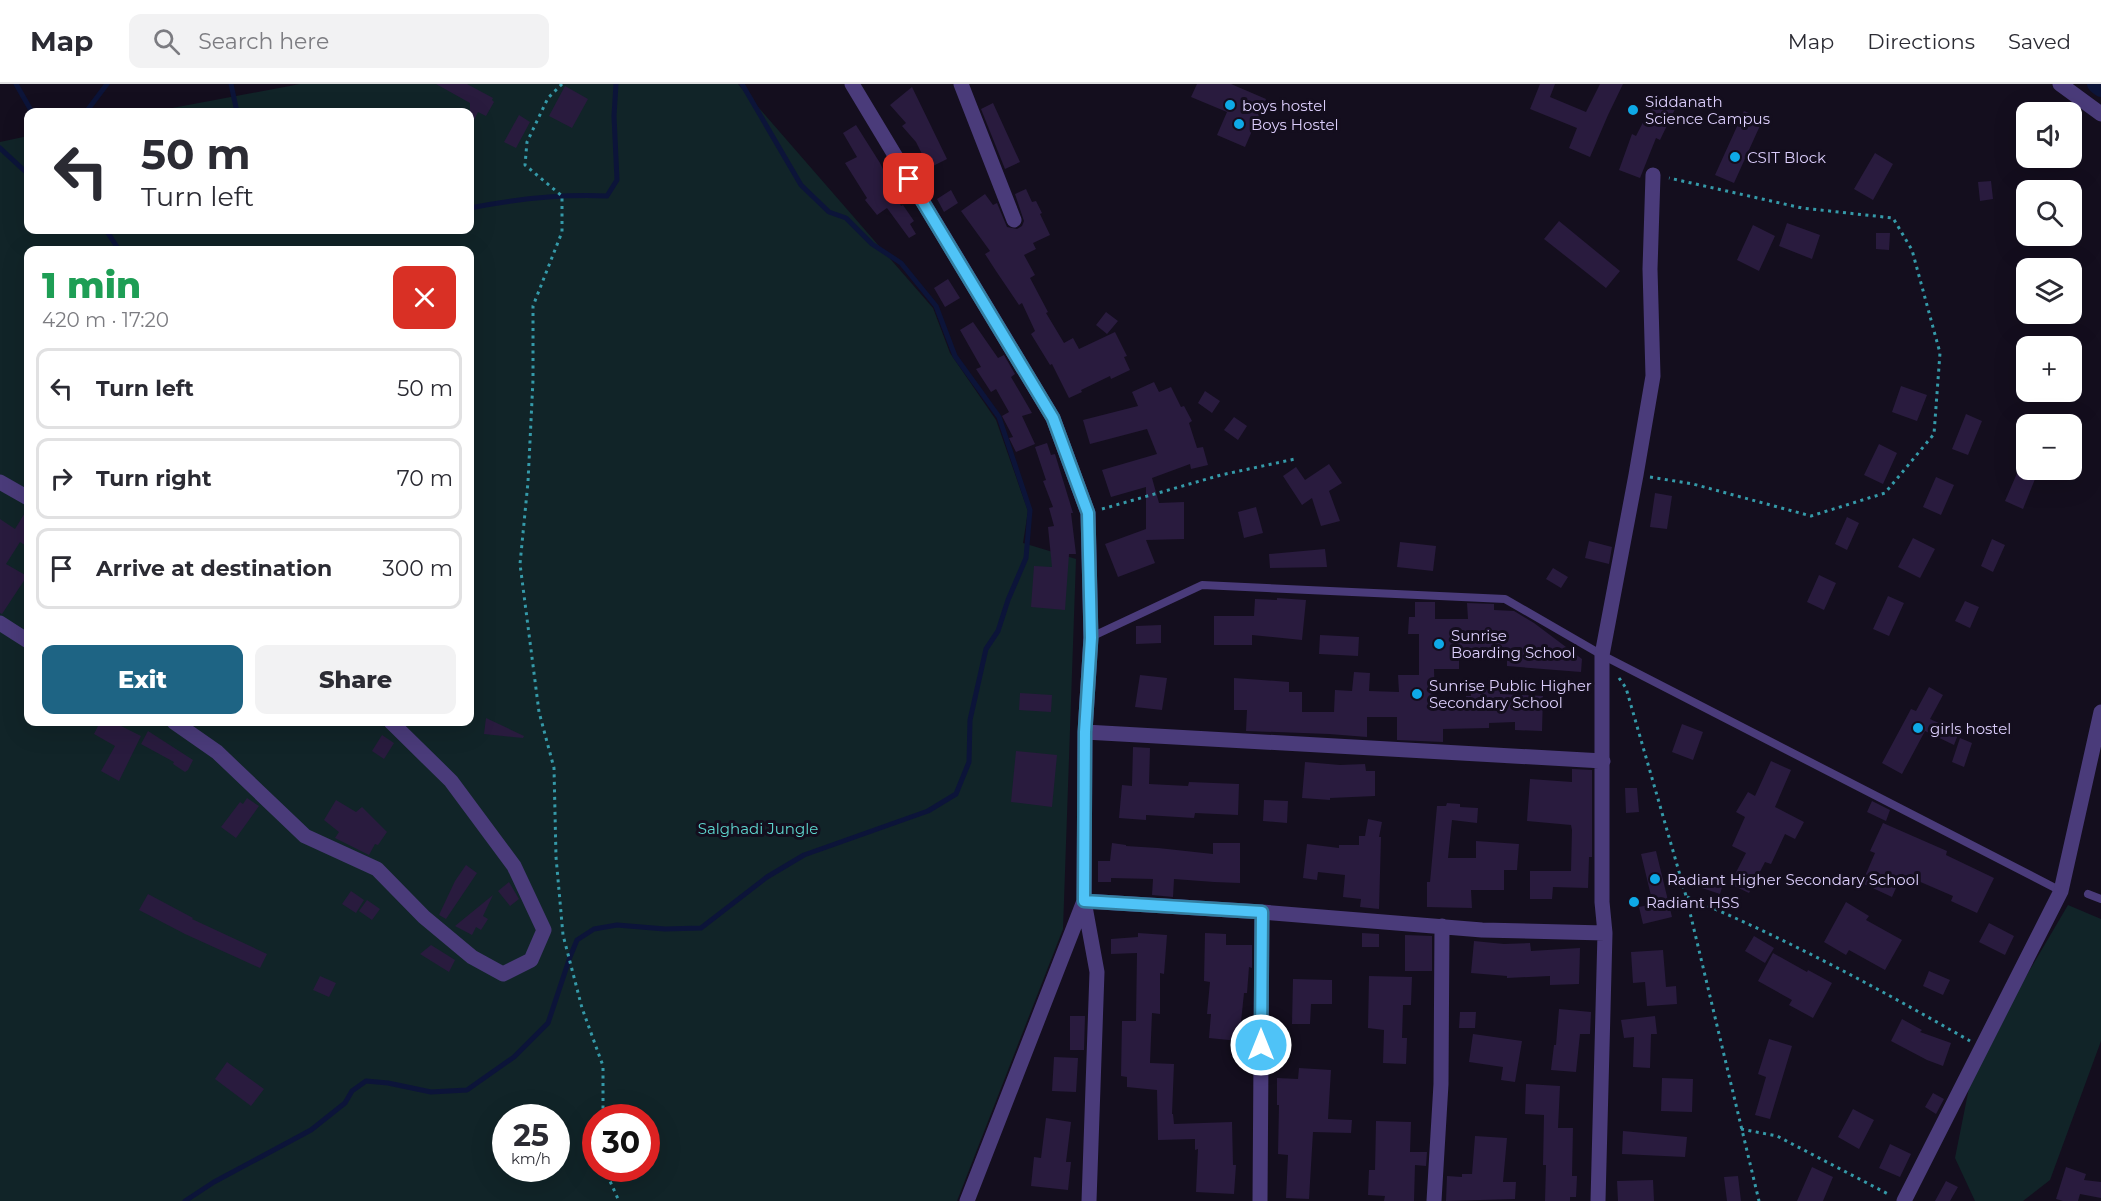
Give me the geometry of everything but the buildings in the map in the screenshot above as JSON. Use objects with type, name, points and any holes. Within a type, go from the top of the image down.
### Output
[{"type":"street","points":[[852,84],[1053,418],[1088,513],[1091,638],[1085,732],[1084,901],[1097,972],[1089,1201]]},
{"type":"street","points":[[961,84],[1014,220]]},
{"type":"street","points":[[2060,84],[2101,114]]},
{"type":"street","points":[[1598,1201],[1605,933],[1602,902],[1602,655],[1653,375],[1650,268],[1653,175]]},
{"type":"street","points":[[0,482],[24,496]]},
{"type":"street","points":[[0,623],[24,638]]},
{"type":"street","points":[[1898,1198],[1982,1048],[2061,891],[2101,711]]},
{"type":"street","points":[[180,726],[217,752],[305,836],[377,869],[424,917],[472,957],[503,974],[531,960],[544,930],[514,866],[451,781],[394,726]]},
{"type":"street","points":[[1085,732],[1603,761]]},
{"type":"street","points":[[1084,901],[1262,912],[1482,930],[1605,933]]},
{"type":"street","points":[[967,1201],[1084,901]]},
{"type":"street","points":[[1260,1201],[1262,912]]},
{"type":"street","points":[[1434,1201],[1441,1084],[1443,926]]},
{"type":"lane","points":[[1091,638],[1202,585],[1505,598],[1602,655],[2061,891]]},
{"type":"lane","points":[[2088,894],[2101,900]]},
{"type":"path","points":[[562,84],[548,98],[527,142],[525,165],[562,196],[562,232],[533,306],[528,470],[520,564],[538,712],[554,768],[556,857],[563,935],[582,1008],[603,1066],[603,1104]]},
{"type":"path","points":[[1636,475],[1693,484],[1811,516],[1885,493],[1934,434],[1940,353],[1912,250],[1893,218],[1802,208],[1653,175]]},
{"type":"path","points":[[1088,513],[1221,475],[1295,459]]},
{"type":"path","points":[[1602,655],[1626,688],[1686,896],[1759,1201]]},
{"type":"path","points":[[1686,896],[1749,923],[1820,959],[1904,1003],[1982,1048]]},
{"type":"path","points":[[1740,1129],[1777,1136],[1898,1198]]},
{"type":"path","points":[[610,1182],[619,1201]]},
{"type":"green space","name":"Salghadi Jungle","points":[[300,84],[738,84],[933,308],[950,353],[996,420],[1028,511],[1023,543],[1076,559],[1063,929],[957,1201],[0,1201],[0,142],[24,137],[24,234],[474,234],[474,108],[172,108]]},
{"type":"green space","points":[[2068,905],[2101,919],[2101,1041],[2050,1180],[2023,1201],[1975,1201],[1955,1158],[1970,1083],[2021,985]]},
{"type":"waterway","points":[[16,84],[30,108]]},
{"type":"waterway","points":[[89,108],[107,84]]},
{"type":"waterway","points":[[231,84],[236,108]]},
{"type":"waterway","points":[[474,207],[538,198],[607,196],[617,180],[614,116],[616,84]]},
{"type":"waterway","points":[[185,1201],[214,1182],[311,1130],[345,1103],[352,1091],[366,1081],[431,1092],[467,1090],[514,1057],[548,1023],[577,940],[594,929],[617,925],[665,929],[701,928],[767,877],[804,855],[928,811],[956,794],[969,762],[970,720],[986,649],[998,631],[1026,558],[1030,510],[999,417],[955,356],[936,306],[901,263],[872,244],[846,218],[829,212],[801,185],[742,84]]},
{"type":"waterway","points":[[2096,84],[2101,88]]},
{"type":"waterway","points":[[0,148],[24,170]]},
{"type":"waterway","points":[[109,234],[116,246]]},
{"type":"place","name":"boys hostel","points":[[1230,105]]},
{"type":"place","name":"Siddanath Science Campus","points":[[1633,110]]},
{"type":"place","name":"Boys Hostel","points":[[1239,124]]},
{"type":"place","name":"CSIT Block","points":[[1735,157]]},
{"type":"place","name":"Sunrise Boarding School","points":[[1439,644]]},
{"type":"place","name":"Sunrise Public Higher Secondary School","points":[[1417,694]]},
{"type":"place","name":"girls hostel","points":[[1918,728]]},
{"type":"place","name":"Radiant Higher Secondary School","points":[[1655,879]]},
{"type":"place","name":"Radiant HSS","points":[[1634,902]]},
{"type":"route","points":[[909,179],[1053,418],[1088,513],[1091,638],[1085,732],[1084,901],[1262,912],[1261,1045]]}]
